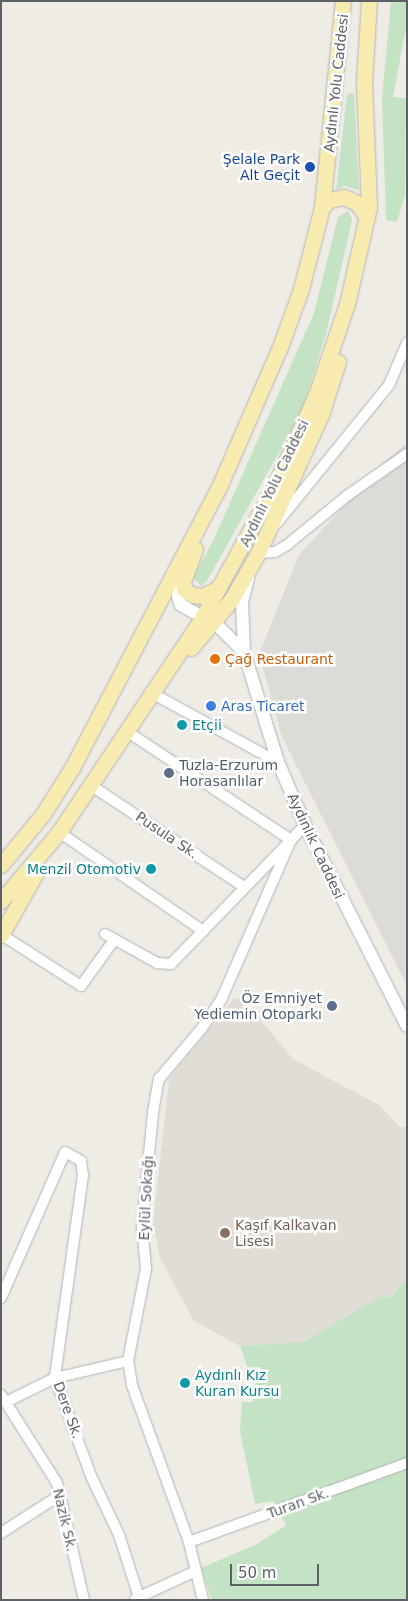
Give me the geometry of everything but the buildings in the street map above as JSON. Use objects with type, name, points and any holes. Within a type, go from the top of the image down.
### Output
[{"type":"main road","name":"Aydınlı Yolu Caddesi","points":[[1,865],[34,826],[65,779],[219,487],[289,322],[322,207],[343,1]]},
{"type":"main road","name":"Aydınlı Yolu Caddesi","points":[[1,900],[59,832],[150,692],[210,625],[219,588],[297,441],[347,304],[367,218],[369,196],[364,82],[369,1]]},
{"type":"main road","points":[[322,207],[329,200],[344,197],[357,203],[367,218]]},
{"type":"main road","points":[[210,625],[254,560],[321,415],[338,361],[347,304]]},
{"type":"main road","points":[[219,487],[182,582],[188,592],[197,596],[208,596],[219,588]]},
{"type":"main road","points":[[1,935],[59,832]]},
{"type":"street","name":"Aydınlı Yolu Caddesi","points":[[268,533],[389,385],[407,343]]},
{"type":"street","name":"Aydınlı Yolu Caddesi","points":[[254,560],[275,552],[287,544],[348,494],[407,454]]},
{"type":"street","points":[[244,652],[242,602],[254,560]]},
{"type":"street","name":"Aydınlık Caddesi","points":[[182,582],[178,601],[185,609],[210,625],[244,652],[278,762],[305,825],[407,1026]]},
{"type":"street","points":[[150,692],[278,762]]},
{"type":"street","points":[[106,934],[157,963],[171,964],[291,840],[125,730]]},
{"type":"street","name":"Pusula Sk.","points":[[90,784],[244,887]]},
{"type":"street","name":"Eylül Sokağı","points":[[203,1600],[189,1542],[132,1385],[128,1361],[146,1268],[142,1227],[145,1181],[159,1079],[202,1028],[221,1000],[291,840],[305,825]]},
{"type":"street","points":[[59,832],[203,931]]},
{"type":"street","points":[[1,935],[81,986],[114,940]]},
{"type":"street","name":"Dere Sk.","points":[[1,1298],[65,1152],[81,1160],[83,1175],[55,1378],[92,1476],[119,1535],[138,1599]]},
{"type":"street","points":[[3,1399],[55,1378],[128,1361]]},
{"type":"street","name":"Nazik Sk.","points":[[3,1399],[57,1483],[84,1600]]},
{"type":"street","name":"Turan Sk.","points":[[189,1542],[407,1463]]},
{"type":"street","points":[[1,1533],[60,1495]]},
{"type":"street","points":[[138,1599],[196,1572]]},
{"type":"shaded area","points":[[407,443],[407,986],[282,737],[259,654],[299,555],[385,461]]},
{"type":"shaded area","points":[[242,998],[293,1059],[379,1105],[400,1127],[407,1127],[407,1279],[388,1299],[383,1296],[304,1342],[240,1346],[194,1321],[160,1258],[153,1223],[169,1079],[233,999]]},
{"type":"green space","points":[[391,1],[407,1],[407,22],[393,97],[406,98],[405,195],[397,222],[386,220],[382,99]]},
{"type":"green space","points":[[354,93],[359,190],[344,186],[336,190],[347,94]]},
{"type":"green space","points":[[348,211],[352,219],[350,230],[326,334],[302,411],[207,581],[201,586],[193,577],[214,539],[314,313],[338,217]]},
{"type":"green space","points":[[407,1279],[407,1600],[212,1600],[201,1568],[255,1545],[286,1525],[273,1501],[255,1504],[240,1431],[242,1402],[253,1402],[251,1377],[240,1346],[304,1342],[383,1295],[389,1299]]},
{"type":"place","name":"Şelale Park Alt Geçit","points":[[310,167]]},
{"type":"place","name":"Çağ Restaurant","points":[[215,659]]},
{"type":"place","name":"Aras Ticaret","points":[[211,706]]},
{"type":"place","name":"Etçii","points":[[182,725]]},
{"type":"place","name":"Tuzla-Erzurum Horasanlılar","points":[[169,773]]},
{"type":"place","name":"Menzil Otomotiv","points":[[151,869]]},
{"type":"place","name":"Öz Emniyet Yediemin Otoparkı","points":[[332,1006]]},
{"type":"place","name":"Kaşıf Kalkavan Lisesi","points":[[225,1233]]},
{"type":"place","name":"Aydınlı Kız Kuran Kursu","points":[[185,1383]]}]
